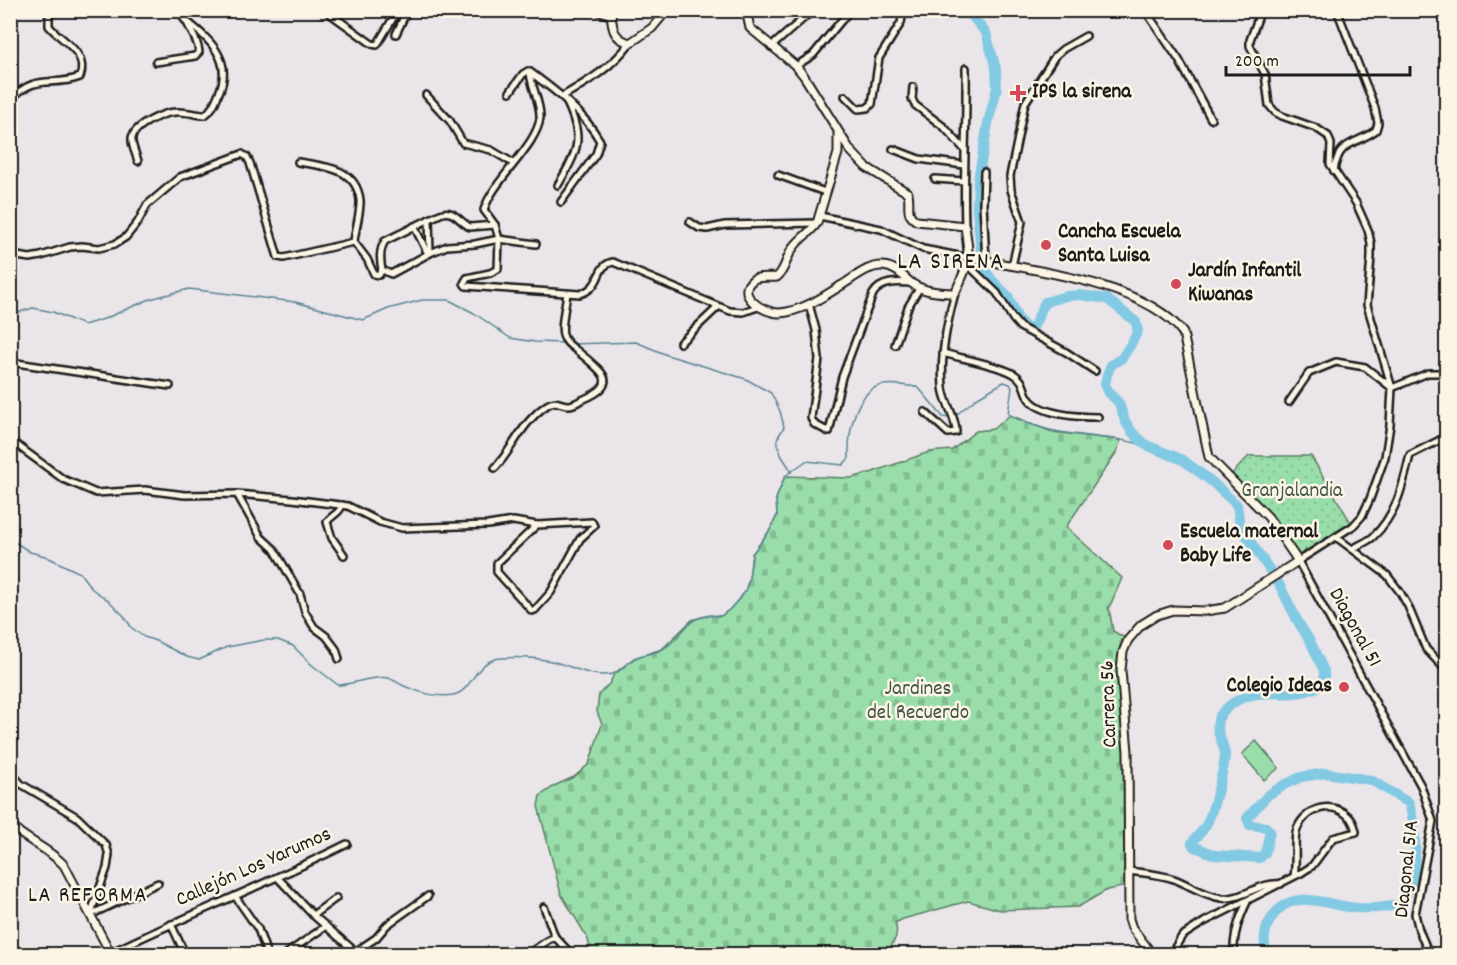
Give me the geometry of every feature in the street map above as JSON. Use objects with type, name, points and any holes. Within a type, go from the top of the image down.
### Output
[{"type":"street","points":[[10,100],[22,88],[32,84],[80,77],[82,65],[79,56],[72,45],[49,26],[49,10]]},
{"type":"street","points":[[156,62],[195,56],[199,52],[199,46],[184,19],[183,10]]},
{"type":"street","points":[[328,13],[372,44],[377,45],[398,10]]},
{"type":"street","points":[[396,34],[405,15],[411,10]]},
{"type":"street","points":[[595,10],[611,13],[613,31],[617,37],[630,43]]},
{"type":"street","points":[[563,96],[606,70],[630,43],[652,28],[667,10]]},
{"type":"street","points":[[771,47],[813,10]]},
{"type":"street","points":[[796,66],[813,55],[850,10]]},
{"type":"street","points":[[868,10],[874,13],[880,10]]},
{"type":"street","points":[[845,96],[858,109],[867,108],[872,104],[879,58],[900,23],[903,10]]},
{"type":"street","points":[[1145,10],[1179,60],[1211,119]]},
{"type":"street","points":[[1262,10],[1250,40],[1250,46],[1265,74],[1269,105],[1282,116],[1323,131],[1328,136],[1330,164],[1356,203],[1368,230],[1371,257],[1367,305],[1392,387],[1385,457],[1362,516],[1353,526],[1298,561]]},
{"type":"street","points":[[1334,172],[1339,152],[1346,146],[1371,135],[1377,130],[1378,123],[1375,108],[1337,10]]},
{"type":"street","points":[[747,11],[750,28],[796,66],[850,150],[866,167],[906,190],[909,197],[908,213],[911,218],[917,221],[965,226]]},
{"type":"street","points":[[138,161],[132,138],[138,128],[164,114],[174,112],[206,115],[211,111],[222,87],[225,73],[222,61],[204,36],[184,19]]},
{"type":"street","points":[[690,222],[699,228],[707,229],[725,225],[818,219],[881,229],[923,249],[1012,266],[1022,222],[1011,190],[1010,176],[1025,103],[1055,56],[1086,36]]},
{"type":"street","points":[[966,68],[965,226],[971,260],[998,293],[1020,327],[1095,371]]},
{"type":"street","points":[[510,93],[525,71],[530,72],[563,96],[591,126],[600,141],[596,154],[561,202]]},
{"type":"street","points":[[530,72],[540,111],[540,120],[534,138],[513,163],[485,207],[485,213],[495,225],[499,238],[498,269],[468,278],[464,283],[466,286],[580,294],[594,287],[603,267],[613,262],[730,311],[743,312],[758,307]]},
{"type":"street","points":[[913,87],[912,99],[915,105],[944,128],[964,149]]},
{"type":"street","points":[[426,95],[450,121],[463,143],[491,150],[513,163]]},
{"type":"street","points":[[558,185],[574,156],[578,133],[575,119],[563,96]]},
{"type":"street","points":[[838,131],[838,153],[818,219],[810,233],[794,246],[783,272],[777,277],[755,279],[749,285],[748,294],[751,301],[758,307],[776,313],[809,304],[873,267],[884,266],[894,269],[911,283],[920,287],[936,292],[954,293]]},
{"type":"street","points":[[894,150],[919,159],[964,165]]},
{"type":"street","points":[[10,255],[30,258],[70,247],[99,248],[115,244],[126,237],[147,206],[180,177],[242,154],[250,163],[278,257],[284,258],[354,242]]},
{"type":"street","points":[[298,162],[333,167],[349,177],[357,189],[360,202],[354,242],[367,259],[374,274],[379,275],[382,270],[380,256],[385,241],[445,212],[452,213],[471,227],[495,225]]},
{"type":"street","points":[[984,172],[982,204],[988,261]]},
{"type":"street","points":[[778,176],[825,192]]},
{"type":"street","points":[[935,179],[964,181]]},
{"type":"street","points":[[429,219],[429,253]]},
{"type":"street","points":[[414,226],[429,253]]},
{"type":"street","points":[[382,270],[392,274],[429,253],[447,246],[475,244],[499,238],[536,244]]},
{"type":"street","points":[[925,412],[948,433],[956,432],[956,425],[943,387],[943,353],[954,293],[971,260]]},
{"type":"street","name":"Diagonal 51","points":[[1012,266],[1061,276],[1128,295],[1167,316],[1183,333],[1209,457],[1261,511],[1298,561],[1421,786]]},
{"type":"street","points":[[809,304],[816,330],[819,359],[811,418],[814,424],[829,432],[843,377],[873,294],[876,289],[885,284],[911,283]]},
{"type":"street","points":[[895,345],[908,307],[920,287]]},
{"type":"street","points":[[495,468],[505,457],[519,432],[545,406],[556,402],[575,404],[596,394],[605,382],[604,376],[573,350],[562,336],[561,326],[567,294]]},
{"type":"street","points":[[680,343],[718,307]]},
{"type":"street","points":[[943,353],[1012,372],[1023,380],[1033,403],[1046,409],[1073,417],[1098,417]]},
{"type":"street","points":[[10,362],[170,386]]},
{"type":"street","points":[[1290,402],[1309,373],[1336,362],[1365,367],[1392,387]]},
{"type":"street","points":[[1392,387],[1428,373],[1440,374],[1446,371]]},
{"type":"street","points":[[1352,549],[1372,537],[1393,511],[1401,493],[1410,455],[1446,437]]},
{"type":"street","points":[[10,440],[63,479],[96,493],[145,490],[185,495],[237,494],[342,506],[355,509],[380,522],[402,528],[488,525],[513,521],[537,525],[592,522],[594,526],[580,539],[551,592],[532,611],[497,572],[496,567],[497,563],[537,525]]},
{"type":"street","points":[[237,494],[261,537],[274,549],[284,566],[300,594],[305,612],[314,627],[326,636],[336,649],[339,659]]},
{"type":"street","points":[[342,506],[339,512],[327,522],[332,538],[344,555]]},
{"type":"street","points":[[1336,537],[1387,575],[1400,592],[1426,649],[1446,670]]},
{"type":"street","name":"Carrera 56","points":[[1152,954],[1132,928],[1129,919],[1128,752],[1121,670],[1123,652],[1128,640],[1141,625],[1157,615],[1173,610],[1205,611],[1225,608],[1298,561]]},
{"type":"street","points":[[10,762],[15,777],[21,784],[77,817],[106,845],[109,855],[108,868],[90,915]]},
{"type":"street","name":"Diagonal 51A","points":[[1421,786],[1433,821],[1415,914],[1429,954]]},
{"type":"street","points":[[1172,954],[1182,936],[1282,884],[1312,866],[1333,838],[1356,831],[1352,819],[1333,808],[1324,807],[1312,810],[1297,829],[1297,864],[1294,876]]},
{"type":"street","points":[[10,825],[22,836],[55,855],[64,865],[110,954]]},
{"type":"street","name":"Callejón Los Yarumos","points":[[110,954],[347,844]]},
{"type":"street","points":[[1128,871],[1174,879],[1217,897],[1226,898],[1271,884],[1282,884]]},
{"type":"street","points":[[278,878],[313,915],[356,953],[376,938],[387,925],[428,896]]},
{"type":"street","points":[[90,915],[158,883]]},
{"type":"street","points":[[235,896],[258,929],[267,954]]},
{"type":"street","points":[[313,915],[336,898]]},
{"type":"street","points":[[1234,954],[1237,924],[1247,901]]},
{"type":"street","points":[[544,907],[555,937],[571,954]]},
{"type":"street","points":[[171,924],[185,954]]},
{"type":"street","points":[[286,954],[326,926]]},
{"type":"street","points":[[528,954],[555,937]]},
{"type":"green space","name":"Jardines del Recuerdo","points":[[1010,415],[1052,432],[1121,440],[1116,453],[1066,527],[1122,578],[1109,608],[1113,631],[1128,640],[1123,652],[1128,886],[1107,890],[1078,907],[1000,910],[968,901],[903,919],[895,923],[897,932],[895,940],[883,954],[846,954],[842,952],[837,954],[592,954],[587,937],[561,894],[538,806],[540,796],[574,777],[589,764],[602,724],[597,712],[599,694],[610,683],[614,674],[634,658],[662,649],[692,620],[710,615],[721,616],[745,592],[752,554],[770,530],[777,516],[776,499],[785,476],[851,478],[929,452],[952,450],[976,431],[993,429]]},
{"type":"green space","name":"Granjalandia","points":[[1249,456],[1311,456],[1353,526],[1298,561],[1274,525],[1229,477]]},
{"type":"green space","points":[[1256,741],[1279,768],[1264,780],[1242,754]]},
{"type":"waterway","points":[[967,10],[986,33],[996,69],[997,88],[978,180],[977,209],[984,268],[1008,296],[1018,319],[1026,328],[1033,328],[1045,302],[1080,295],[1107,299],[1136,322],[1138,331],[1131,344],[1122,358],[1111,365],[1107,375],[1105,384],[1109,393],[1119,403],[1125,421],[1132,432],[1146,445],[1183,460],[1237,505],[1240,526],[1279,584],[1324,671],[1324,683],[1313,689],[1244,697],[1222,712],[1217,725],[1225,755],[1223,769],[1209,820],[1192,843],[1193,846],[1215,855],[1260,858],[1265,853],[1270,831],[1266,827],[1250,825],[1247,818],[1268,795],[1301,777],[1326,773],[1371,780],[1409,803],[1414,828],[1415,853],[1412,879],[1403,903],[1369,908],[1345,907],[1310,900],[1289,903],[1279,909],[1267,927],[1265,936],[1267,954]]},
{"type":"waterway","points":[[10,315],[33,308],[53,312],[84,325],[150,299],[189,289],[295,302],[363,320],[388,309],[422,300],[449,300],[474,313],[510,338],[566,343]]},
{"type":"waterway","points":[[571,344],[636,342],[667,355],[746,379],[771,393],[780,411],[784,427],[777,439],[781,455],[792,472]]},
{"type":"waterway","points":[[956,415],[978,397],[1004,382],[1010,384],[1012,388],[1008,414],[1020,420],[1059,432],[1146,445]]},
{"type":"waterway","points":[[10,539],[30,552],[45,556],[80,573],[92,589],[124,616],[132,628],[144,637],[187,657],[199,660],[227,647],[264,640],[278,640],[293,646],[312,665],[338,685],[383,677],[428,694],[453,695],[460,693],[485,664],[501,658],[545,660],[597,675],[613,674],[635,658],[670,645],[687,626],[700,617],[721,616],[745,592],[752,554],[770,530],[777,515],[776,499],[785,476],[806,461],[843,465],[849,458],[851,429],[857,409],[868,392],[876,387],[891,385],[918,387],[943,417],[949,418]]},
{"type":"place","name":"IPS la sirena","points":[[1018,93]]},
{"type":"place","name":"Cancha Escuela Santa Luisa","points":[[1046,245]]},
{"type":"place","name":"Jardín Infantil Kiwanas","points":[[1176,284]]},
{"type":"place","name":"Escuela maternal Baby Life","points":[[1168,545]]},
{"type":"place","name":"Colegio Ideas","points":[[1344,687]]},
{"type":"district","name":"LA SIRENA","points":[[951,263]]},
{"type":"district","name":"LA REFORMA","points":[[88,896]]}]
